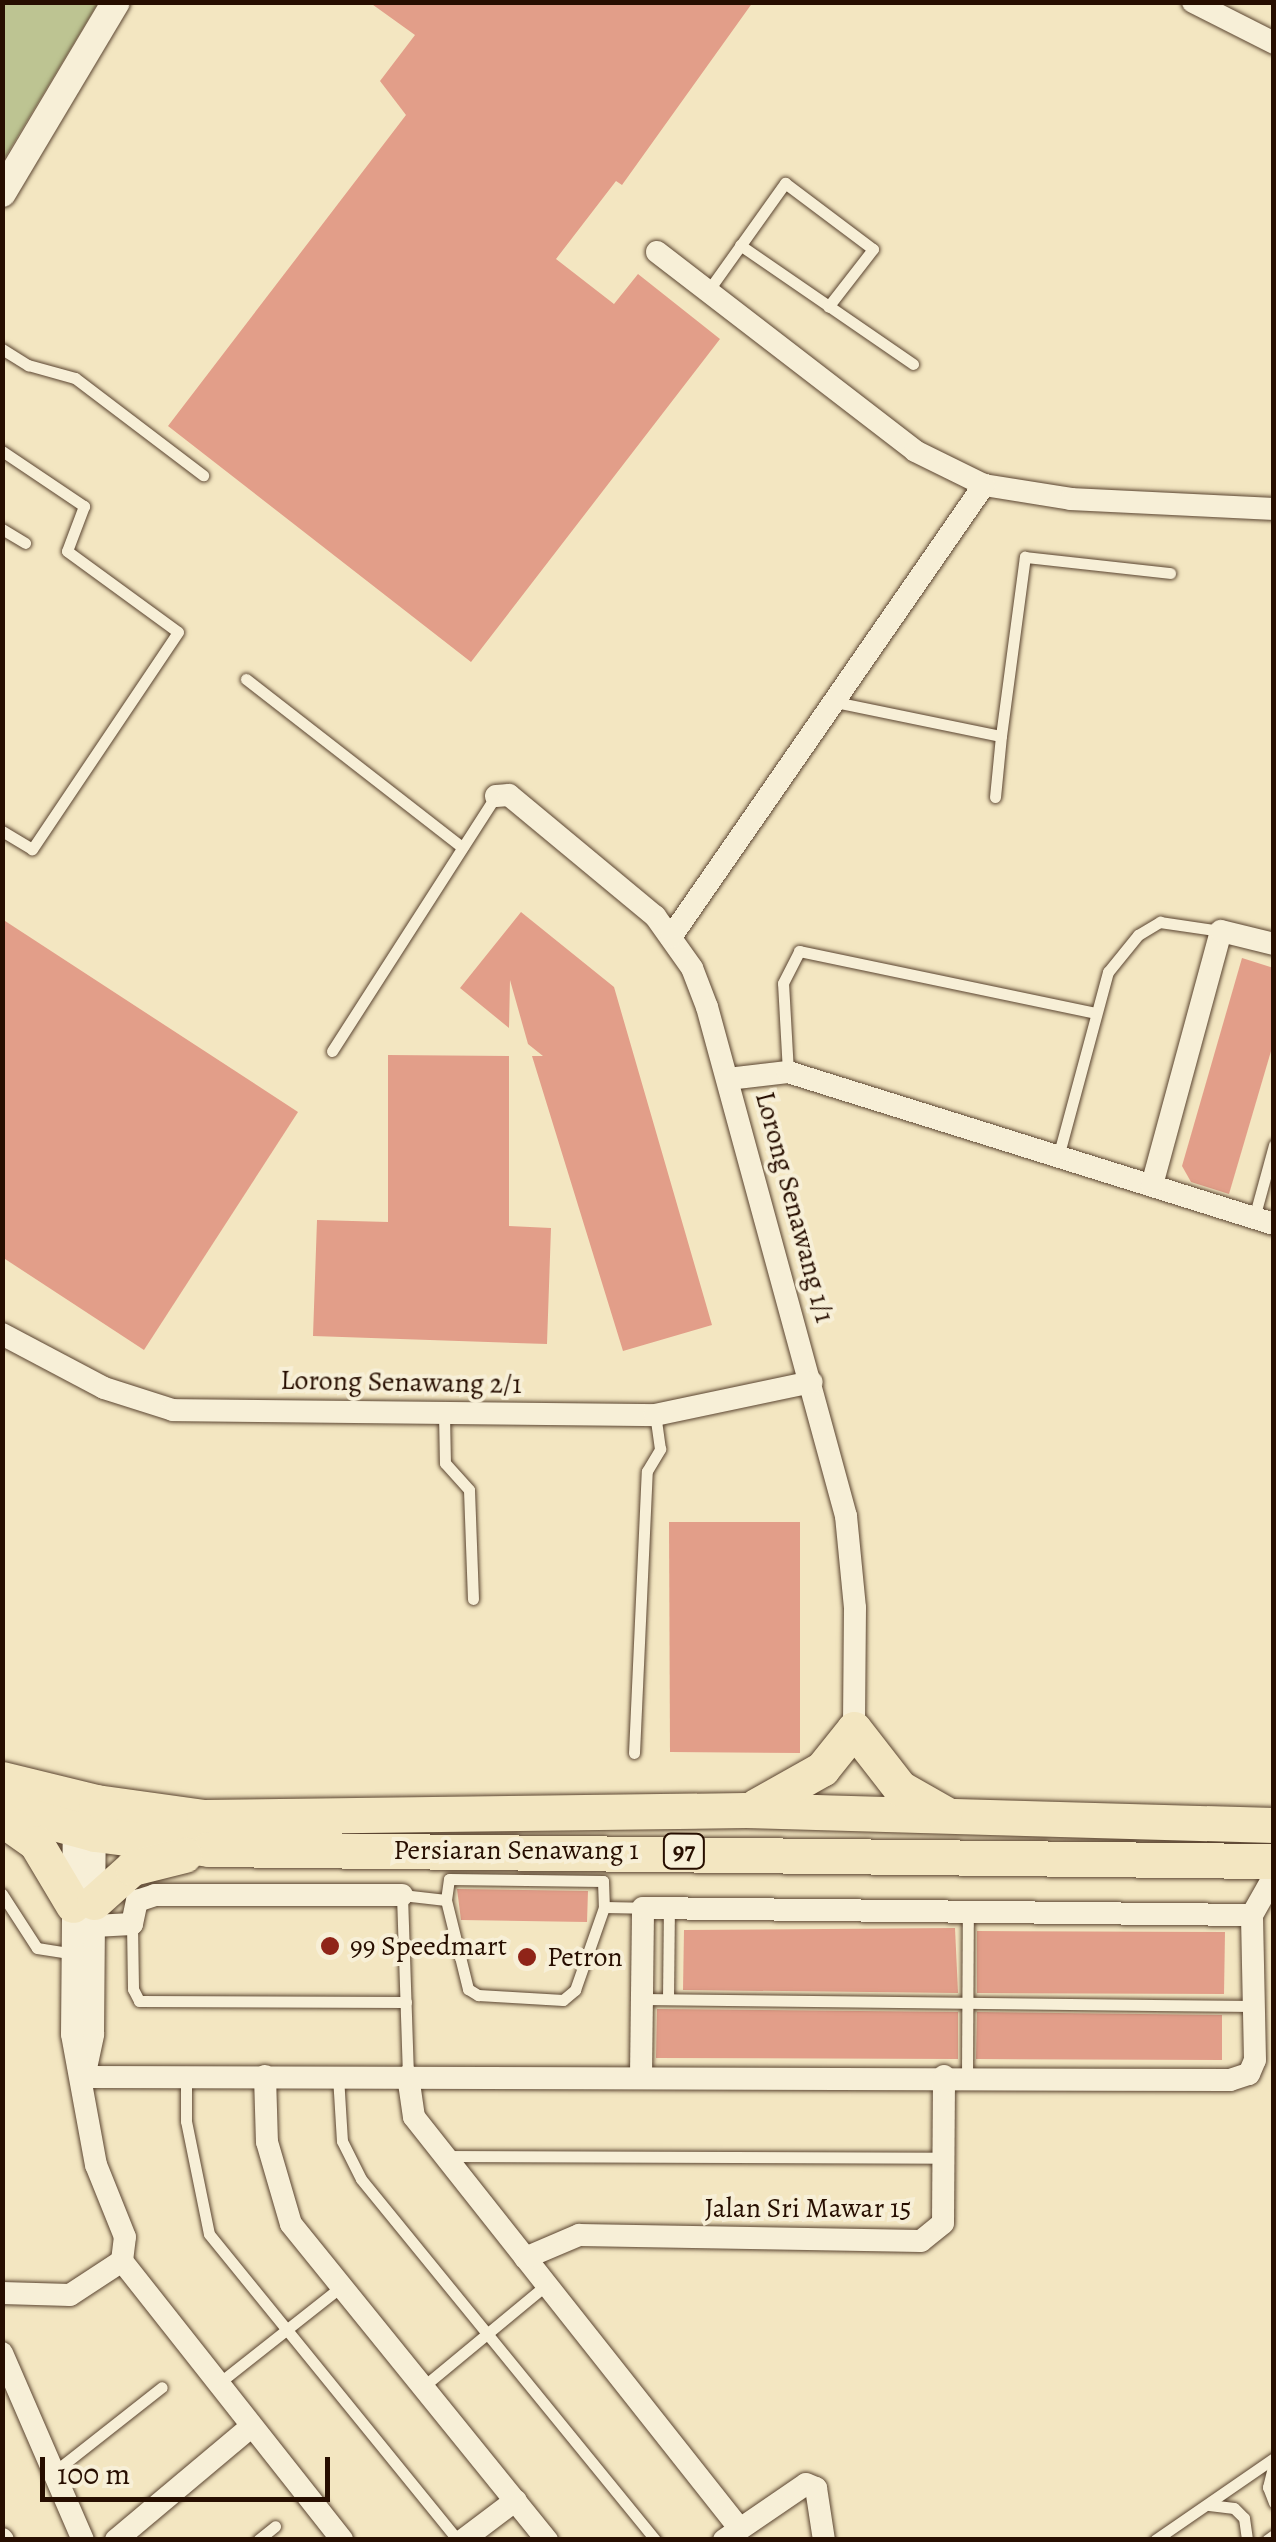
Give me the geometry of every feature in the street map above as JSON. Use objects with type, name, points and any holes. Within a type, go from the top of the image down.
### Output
[{"type":"main road","points":[[746,1810],[803,1784],[854,1729],[900,1788],[947,1814]]},
{"type":"main road","name":"Persiaran Senawang 1","points":[[2,1779],[85,1816],[209,1849],[466,1864],[1274,1861]]},
{"type":"main road","name":"Persiaran Senawang 1","points":[[2,1809],[85,1816],[204,1817],[746,1810],[1272,1825]]},
{"type":"main road","points":[[2,1819],[36,1843],[87,1911],[132,1868],[209,1849]]},
{"type":"street","points":[[2,193],[116,2]]},
{"type":"street","points":[[1193,2],[1274,42]]},
{"type":"street","points":[[657,252],[915,451],[984,486],[1071,499],[1274,508]]},
{"type":"street","points":[[671,937],[984,486]]},
{"type":"street","name":"Lorong Senawang 1/1","points":[[496,796],[509,795],[655,916],[692,968],[728,1079],[848,1528],[854,1729]]},
{"type":"street","points":[[1152,1185],[1221,930],[1274,944]]},
{"type":"street","points":[[728,1079],[788,1072],[1264,1221]]},
{"type":"street","name":"Lorong Senawang 2/1","points":[[2,1334],[104,1388],[173,1410],[655,1415],[812,1382]]},
{"type":"street","points":[[84,2076],[92,2034],[85,1816]]},
{"type":"street","points":[[84,2076],[956,2076],[1230,2080],[1249,2074],[1255,2060],[1252,1915],[1274,1876]]},
{"type":"street","points":[[87,1911],[132,1924],[137,1901],[154,1895],[402,1894]]},
{"type":"street","points":[[641,2076],[642,1908],[1252,1915]]},
{"type":"street","points":[[87,1911],[73,1954],[72,2034],[84,2076],[96,2164],[124,2237],[122,2261],[342,2540]]},
{"type":"street","points":[[265,2076],[275,2188],[291,2224],[547,2540]]},
{"type":"street","points":[[408,2076],[414,2117],[546,2285],[732,2534],[806,2484],[816,2488],[824,2540]]},
{"type":"street","name":"Jalan Sri Mawar 15","points":[[525,2258],[579,2235],[921,2241],[943,2223],[944,2158],[956,2076]]},
{"type":"street","points":[[2,2293],[70,2296],[122,2261]]},
{"type":"street","points":[[2,2353],[84,2540]]},
{"type":"street","points":[[116,2540],[252,2426]]},
{"type":"street","points":[[460,2540],[516,2500]]},
{"type":"lane","points":[[708,291],[784,183],[873,249],[828,307]]},
{"type":"lane","points":[[740,245],[914,364]]},
{"type":"lane","points":[[2,348],[28,365],[75,378],[202,475]]},
{"type":"lane","points":[[2,451],[84,506],[67,551],[178,632],[32,849],[2,831]]},
{"type":"lane","points":[[2,529],[24,542]]},
{"type":"lane","points":[[995,797],[1025,557],[1170,573]]},
{"type":"lane","points":[[246,679],[462,847]]},
{"type":"lane","points":[[834,702],[1001,736]]},
{"type":"lane","points":[[332,1051],[496,796]]},
{"type":"lane","points":[[1058,1158],[1108,972],[1138,935],[1180,920],[1221,930]]},
{"type":"lane","points":[[788,1072],[783,983],[799,951],[1095,1012]]},
{"type":"lane","points":[[1264,1221],[1274,1145]]},
{"type":"lane","points":[[444,1412],[445,1463],[469,1490],[473,1599]]},
{"type":"lane","points":[[634,1753],[647,1471],[660,1450],[655,1415]]},
{"type":"lane","points":[[466,1864],[449,1879],[446,1900],[468,1989],[478,1995],[564,2000],[576,1990],[604,1907],[603,1881],[579,1865]]},
{"type":"lane","points":[[2,1894],[37,1948],[73,1954]]},
{"type":"lane","points":[[408,2076],[402,1894],[446,1900]]},
{"type":"lane","points":[[604,1907],[642,1908]]},
{"type":"lane","points":[[668,1908],[668,1999]]},
{"type":"lane","points":[[956,2076],[967,2003],[968,1912]]},
{"type":"lane","points":[[132,1924],[132,1989],[139,2001],[406,2002]]},
{"type":"lane","points":[[642,1999],[1254,2006]]},
{"type":"lane","points":[[186,2076],[186,2121],[208,2234],[284,2332],[460,2540]]},
{"type":"lane","points":[[338,2076],[347,2156],[485,2336],[655,2540]]},
{"type":"lane","points":[[444,2156],[944,2158]]},
{"type":"lane","points":[[424,2386],[546,2285]]},
{"type":"lane","points":[[218,2383],[342,2286]]},
{"type":"lane","points":[[54,2472],[162,2387]]},
{"type":"lane","points":[[1274,2460],[1268,2487],[1274,2503]]},
{"type":"lane","points":[[1155,2540],[1274,2460]]},
{"type":"lane","points":[[1205,2506],[1234,2508],[1244,2518],[1247,2540]]},
{"type":"lane","points":[[258,2540],[275,2526]]},
{"type":"lane","points":[[1267,2540],[1274,2535]]},
{"type":"green space","points":[[2,3],[98,3],[3,161]]},
{"type":"building","points":[[369,2],[753,2],[622,185],[616,181],[556,259],[614,304],[638,274],[720,339],[471,662],[168,426],[406,115],[380,81],[415,35]]},
{"type":"building","points":[[521,912],[614,987],[712,1325],[623,1351],[532,1056],[543,1056],[528,1044],[510,980],[509,1028],[460,988]]},
{"type":"building","points":[[2,919],[298,1112],[144,1350],[2,1257]]},
{"type":"building","points":[[1242,958],[1274,968],[1274,1041],[1229,1194],[1191,1182],[1182,1166]]},
{"type":"building","points":[[388,1055],[509,1056],[509,1226],[551,1228],[547,1344],[313,1336],[317,1220],[388,1222]]},
{"type":"building","points":[[669,1522],[800,1522],[800,1753],[670,1752]]},
{"type":"building","points":[[457,1889],[588,1891],[587,1922],[461,1920]]},
{"type":"building","points":[[955,1928],[958,1993],[683,1990],[684,1930]]},
{"type":"building","points":[[977,1931],[1225,1932],[1224,1994],[977,1993]]},
{"type":"building","points":[[657,2009],[958,2012],[958,2059],[656,2058]]},
{"type":"building","points":[[977,2012],[1222,2015],[1222,2060],[976,2059]]},
{"type":"place","name":"99 Speedmart","points":[[330,1946]]},
{"type":"place","name":"Petron","points":[[527,1957]]}]
